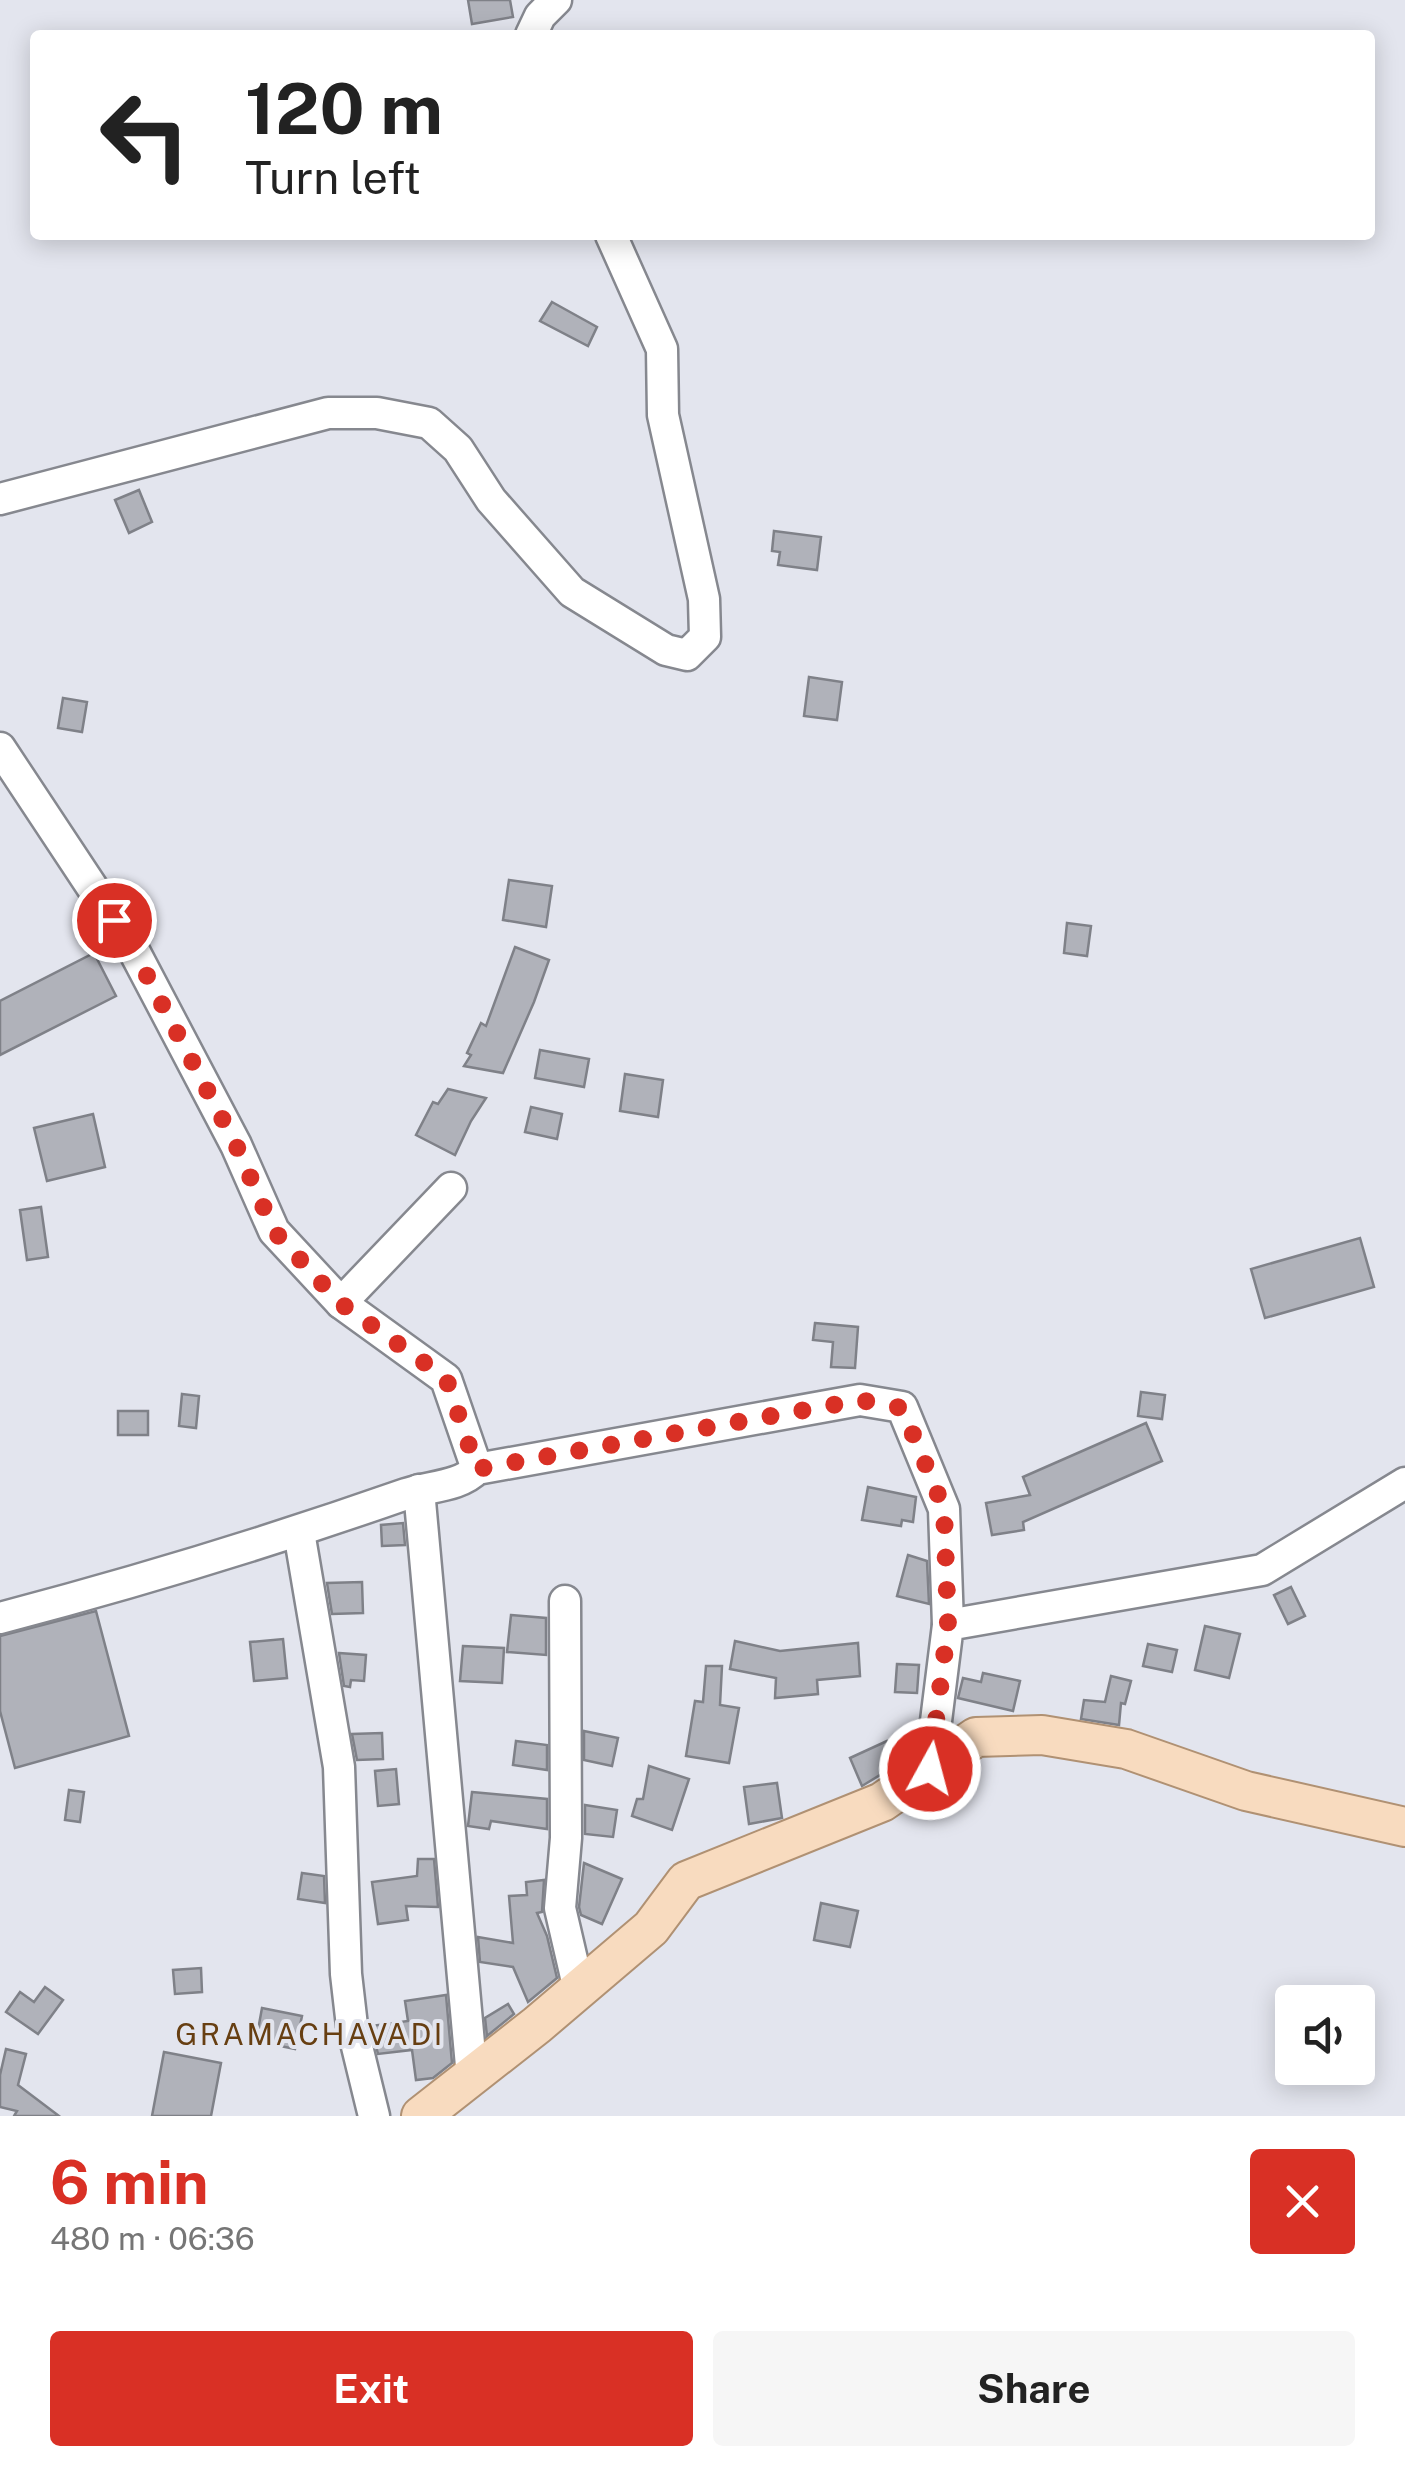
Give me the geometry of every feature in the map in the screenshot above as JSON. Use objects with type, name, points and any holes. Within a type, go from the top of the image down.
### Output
[{"type":"main road","points":[[421,2116],[652,1928],[686,1881],[882,1802],[976,1737],[1042,1734],[1126,1749],[1246,1791],[1405,1827]]},
{"type":"street","points":[[533,30],[540,16],[556,0]]},
{"type":"street","points":[[0,499],[328,414],[377,413],[429,424],[458,449],[491,500],[572,592],[666,650],[687,655],[704,637],[704,598],[664,415],[662,349],[613,240]]},
{"type":"street","points":[[0,748],[133,949],[236,1145],[274,1231],[340,1303],[446,1378],[477,1469]]},
{"type":"street","points":[[340,1303],[451,1188]]},
{"type":"street","points":[[0,1618],[298,1532],[418,1490],[466,1480],[477,1469],[860,1400],[902,1408],[944,1509],[948,1625],[930,1769]]},
{"type":"street","points":[[948,1625],[1262,1570],[1405,1483]]},
{"type":"street","points":[[418,1490],[472,2076]]},
{"type":"street","points":[[298,1532],[339,1767],[346,1974],[352,2026],[374,2116]]},
{"type":"street","points":[[565,1601],[566,1838],[560,1908],[579,1990]]},
{"type":"street","points":[[940,1689],[964,1721],[1002,1736]]},
{"type":"building","points":[[468,0],[510,0],[513,17],[472,24]]},
{"type":"building","points":[[552,302],[597,327],[588,346],[540,321]]},
{"type":"building","points":[[139,490],[152,522],[129,533],[115,500]]},
{"type":"building","points":[[774,531],[821,537],[817,570],[778,565],[780,552],[772,551]]},
{"type":"building","points":[[809,677],[842,682],[837,720],[804,716]]},
{"type":"building","points":[[63,698],[87,702],[82,732],[58,728]]},
{"type":"building","points":[[509,880],[552,886],[546,927],[503,920]]},
{"type":"building","points":[[1067,923],[1091,926],[1087,956],[1064,953]]},
{"type":"building","points":[[515,947],[549,960],[534,1002],[503,1073],[464,1066],[481,1023],[486,1026]]},
{"type":"building","points":[[94,953],[116,996],[0,1055],[0,1001]]},
{"type":"building","points":[[540,1050],[589,1059],[584,1087],[535,1078]]},
{"type":"building","points":[[625,1074],[663,1080],[658,1117],[620,1111]]},
{"type":"building","points":[[448,1089],[486,1098],[455,1155],[416,1135],[433,1102],[438,1104]]},
{"type":"building","points":[[531,1107],[562,1114],[557,1139],[525,1132]]},
{"type":"building","points":[[93,1114],[105,1167],[47,1181],[34,1128]]},
{"type":"building","points":[[41,1207],[48,1257],[27,1260],[20,1210]]},
{"type":"building","points":[[1360,1238],[1374,1287],[1265,1318],[1251,1269]]},
{"type":"building","points":[[815,1323],[858,1327],[855,1368],[831,1367],[833,1342],[813,1340]]},
{"type":"building","points":[[1141,1392],[1165,1395],[1162,1419],[1138,1416]]},
{"type":"building","points":[[182,1394],[199,1396],[196,1428],[179,1426]]},
{"type":"building","points":[[118,1411],[148,1411],[148,1435],[118,1435]]},
{"type":"building","points":[[1146,1423],[1162,1461],[1023,1522],[1024,1530],[992,1535],[986,1503],[1030,1495],[1023,1477]]},
{"type":"building","points":[[868,1487],[916,1497],[913,1522],[902,1520],[901,1526],[862,1520]]},
{"type":"building","points":[[403,1523],[405,1545],[382,1546],[381,1525]]},
{"type":"building","points":[[908,1555],[927,1561],[929,1604],[897,1596]]},
{"type":"building","points":[[362,1582],[363,1613],[332,1614],[327,1583]]},
{"type":"building","points":[[1291,1587],[1305,1616],[1288,1624],[1274,1595]]},
{"type":"building","points":[[96,1611],[129,1736],[15,1768],[0,1711],[0,1636]]},
{"type":"building","points":[[511,1615],[546,1618],[546,1655],[507,1652]]},
{"type":"building","points":[[1205,1626],[1240,1634],[1229,1678],[1195,1670]]},
{"type":"building","points":[[283,1639],[287,1678],[254,1681],[250,1642]]},
{"type":"building","points":[[735,1641],[780,1651],[858,1643],[860,1676],[817,1680],[818,1694],[775,1698],[776,1678],[730,1669]]},
{"type":"building","points":[[1148,1644],[1177,1650],[1172,1672],[1143,1666]]},
{"type":"building","points":[[463,1646],[504,1648],[502,1683],[460,1681]]},
{"type":"building","points":[[339,1653],[366,1655],[364,1681],[351,1680],[350,1687],[344,1686]]},
{"type":"building","points":[[897,1664],[919,1665],[917,1693],[895,1692]]},
{"type":"building","points":[[706,1666],[722,1666],[720,1705],[739,1708],[729,1763],[686,1756],[695,1701],[703,1702]]},
{"type":"building","points":[[983,1673],[1020,1681],[1013,1711],[958,1698],[963,1678],[981,1682]]},
{"type":"building","points":[[1111,1676],[1131,1681],[1125,1704],[1121,1703],[1119,1725],[1081,1719],[1084,1700],[1105,1702]]},
{"type":"building","points":[[584,1731],[618,1738],[612,1766],[584,1760]]},
{"type":"building","points":[[382,1733],[383,1759],[357,1760],[352,1734]]},
{"type":"building","points":[[516,1741],[547,1745],[547,1770],[513,1765]]},
{"type":"building","points":[[887,1741],[898,1764],[862,1786],[850,1758]]},
{"type":"building","points":[[649,1766],[689,1779],[672,1830],[632,1816],[637,1799],[643,1799]]},
{"type":"building","points":[[396,1769],[399,1804],[378,1806],[375,1771]]},
{"type":"building","points":[[777,1783],[782,1818],[749,1824],[744,1787]]},
{"type":"building","points":[[69,1790],[84,1792],[80,1822],[65,1820]]},
{"type":"building","points":[[472,1792],[547,1799],[547,1829],[491,1821],[489,1829],[468,1826]]},
{"type":"building","points":[[585,1805],[617,1810],[613,1837],[585,1834]]},
{"type":"building","points":[[418,1859],[434,1859],[438,1907],[406,1906],[408,1920],[378,1924],[372,1882],[417,1876]]},
{"type":"building","points":[[584,1863],[622,1879],[602,1924],[581,1915]]},
{"type":"building","points":[[302,1873],[324,1876],[325,1903],[298,1899]]},
{"type":"building","points":[[544,1880],[542,1912],[537,1913],[557,1978],[528,2002],[513,1967],[480,1962],[478,1937],[513,1943],[509,1896],[527,1895],[526,1882]]},
{"type":"building","points":[[821,1903],[858,1911],[850,1947],[814,1940]]},
{"type":"building","points":[[201,1968],[202,1992],[175,1994],[173,1970]]},
{"type":"building","points":[[45,1987],[63,2000],[38,2034],[6,2012],[20,1992],[34,2002]]},
{"type":"building","points":[[446,1995],[452,2063],[433,2078],[416,2080],[412,2050],[378,2054],[371,2026],[408,2021],[405,2001]]},
{"type":"building","points":[[508,2004],[514,2014],[487,2036],[485,2018]]},
{"type":"building","points":[[262,2008],[302,2016],[295,2049],[256,2041]]},
{"type":"building","points":[[6,2049],[26,2054],[18,2085],[59,2116],[14,2116],[17,2111],[0,2107],[0,2075]]},
{"type":"building","points":[[164,2052],[221,2063],[211,2116],[152,2116]]},
{"type":"district","name":"GRAMACHAVADI","points":[[310,2035]]},
{"type":"route","points":[[114,920],[236,1145],[274,1231],[340,1303],[446,1378],[477,1469],[860,1400],[902,1408],[944,1509],[948,1625],[930,1769]]}]
